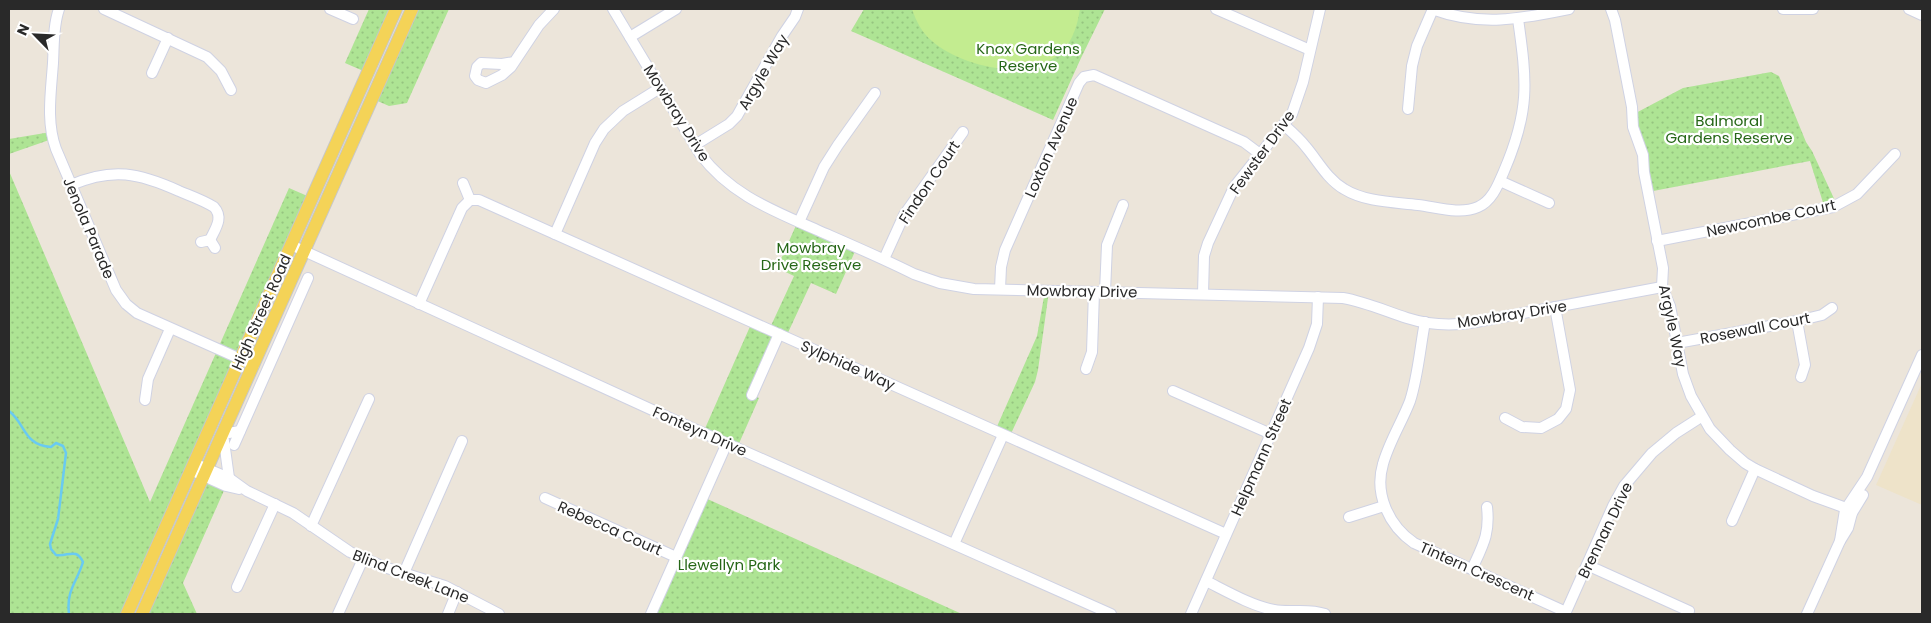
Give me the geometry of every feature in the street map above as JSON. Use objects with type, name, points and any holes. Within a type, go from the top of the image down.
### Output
[{"type":"main road","name":"High Street Road","points":[[126,614],[396,9]]},
{"type":"main road","name":"High Street Road","points":[[142,614],[224,434],[412,9]]},
{"type":"main road","points":[[352,108],[375,93]]},
{"type":"street","name":"Jenola Parade","points":[[59,9],[55,25],[50,122],[53,143],[122,300],[137,314],[254,366]]},
{"type":"street","points":[[104,9],[193,49],[212,61],[221,71],[231,90]]},
{"type":"street","points":[[330,9],[353,19]]},
{"type":"street","points":[[514,62],[545,18],[554,9]]},
{"type":"street","name":"Mowbray Drive","points":[[612,9],[695,145],[711,168],[740,193],[799,222],[940,283],[961,287],[1000,289],[1318,296],[1360,301],[1407,318],[1441,324],[1471,323],[1662,287]]},
{"type":"street","points":[[630,37],[676,9]]},
{"type":"street","name":"Argyle Way","points":[[695,145],[729,124],[737,116],[798,9]]},
{"type":"street","points":[[1216,9],[1310,50]]},
{"type":"street","name":"Fewster Drive","points":[[1202,294],[1206,250],[1234,187],[1284,125],[1298,99],[1320,9]]},
{"type":"street","points":[[1408,109],[1412,66],[1433,9],[1480,20],[1518,19],[1568,9]]},
{"type":"street","name":"Argyle Way","points":[[1611,9],[1615,20],[1630,98],[1634,132],[1643,155],[1663,268],[1662,287],[1670,306],[1686,385],[1701,417],[1724,444],[1755,469],[1847,511]]},
{"type":"street","points":[[1783,9],[1813,9]]},
{"type":"street","points":[[1909,9],[1922,15]]},
{"type":"street","points":[[1284,125],[1302,142],[1335,183],[1349,192],[1364,197],[1464,210],[1477,207],[1487,201],[1493,194],[1517,140],[1525,102],[1525,70],[1518,19]]},
{"type":"street","points":[[152,73],[168,38]]},
{"type":"street","name":"Loxton Avenue","points":[[1000,289],[1002,260],[1005,250],[1084,77],[1094,75],[1244,142],[1260,154]]},
{"type":"street","points":[[555,234],[595,143],[604,129],[623,111],[660,88]]},
{"type":"street","points":[[799,222],[822,171],[875,93]]},
{"type":"street","name":"Findon Court","points":[[884,259],[904,215],[962,132]]},
{"type":"street","name":"Newcombe Court","points":[[1657,241],[1810,212],[1837,205],[1862,189],[1895,154]]},
{"type":"street","points":[[71,185],[92,176],[109,174],[141,176],[155,180],[214,207],[219,215],[219,220],[209,244]]},
{"type":"street","points":[[1500,181],[1549,204]]},
{"type":"street","points":[[419,304],[462,208],[470,200],[463,184]]},
{"type":"street","name":"Sylphide Way","points":[[470,200],[479,200],[1226,534]]},
{"type":"street","points":[[1105,292],[1107,245],[1123,205]]},
{"type":"street","name":"Fonteyn Drive","points":[[291,245],[727,443],[1111,614]]},
{"type":"street","name":"High Street Road","points":[[234,445],[308,278]]},
{"type":"street","name":"High Street Road","points":[[291,282],[298,299]]},
{"type":"street","points":[[1086,369],[1092,352],[1094,292]]},
{"type":"street","name":"Helpmann Street","points":[[1191,614],[1313,339],[1317,324],[1318,296]]},
{"type":"street","points":[[1505,418],[1522,427],[1541,428],[1558,419],[1566,409],[1570,390],[1555,307]]},
{"type":"street","name":"Rosewall Court","points":[[1677,344],[1797,321],[1822,315],[1832,308]]},
{"type":"street","points":[[1797,321],[1804,365],[1801,377]]},
{"type":"street","name":"Tintern Crescent","points":[[1425,322],[1412,392],[1382,468],[1380,485],[1384,506],[1395,526],[1410,540],[1565,613]]},
{"type":"street","points":[[145,400],[148,379],[170,329]]},
{"type":"street","points":[[752,395],[779,334]]},
{"type":"street","points":[[1807,613],[1840,541],[1847,511],[1864,492],[1867,477],[1922,355]]},
{"type":"street","points":[[1174,391],[1271,434]]},
{"type":"street","points":[[311,526],[369,399]]},
{"type":"street","name":"Brennan Drive","points":[[1565,613],[1613,506],[1631,476],[1660,446],[1701,417]]},
{"type":"street","points":[[229,478],[224,434],[240,431]]},
{"type":"street","points":[[954,544],[1003,435]]},
{"type":"street","points":[[404,573],[462,441]]},
{"type":"street","points":[[651,614],[727,443]]},
{"type":"street","name":"Blind Creek Lane","points":[[192,467],[206,473],[226,486],[247,491]]},
{"type":"street","points":[[1732,521],[1755,469]]},
{"type":"street","name":"Blind Creek Lane","points":[[206,473],[229,478],[247,491],[293,513],[363,559],[434,582],[499,614]]},
{"type":"street","name":"Rebecca Court","points":[[545,498],[676,557]]},
{"type":"street","points":[[238,587],[274,504]]},
{"type":"street","points":[[1349,517],[1384,506]]},
{"type":"street","points":[[1472,569],[1486,539],[1489,522],[1487,507]]},
{"type":"street","points":[[338,614],[363,559]]},
{"type":"street","points":[[1587,565],[1689,611],[1688,614]]},
{"type":"street","points":[[1206,581],[1268,609],[1325,614]]},
{"type":"street","points":[[448,614],[457,592]]},
{"type":"shaded area","points":[[1922,383],[1922,505],[1876,485]]},
{"type":"green space","points":[[369,9],[396,9],[368,73],[345,63]]},
{"type":"green space","points":[[412,9],[449,9],[407,103],[389,106],[373,99]]},
{"type":"green space","name":"Knox Gardens Reserve","points":[[864,9],[1105,9],[1053,120],[851,31]]},
{"type":"green space","points":[[912,9],[1080,9],[1069,43],[1060,54],[1041,65],[1008,69],[974,63],[944,50],[925,34],[917,22]]},
{"type":"green space","name":"Balmoral Gardens Reserve","points":[[1771,72],[1779,76],[1806,142],[1837,205],[1825,209],[1810,161],[1648,192],[1632,115],[1683,88]]},
{"type":"green space","points":[[51,132],[52,139],[9,154],[9,139]]},
{"type":"green space","points":[[9,171],[150,502],[289,188],[312,198],[126,614],[9,614]]},
{"type":"green space","name":"Mowbray Drive Reserve","points":[[798,221],[857,247],[836,294],[811,283],[786,337],[779,334],[752,395],[759,398],[737,448],[703,433],[752,322],[769,330],[794,276],[777,268]]},
{"type":"green space","points":[[1045,291],[1049,291],[1038,370],[1035,382],[1009,438],[995,431],[1037,336]]},
{"type":"green space","points":[[205,476],[226,486],[183,583],[197,614],[142,614]]},
{"type":"green space","name":"Llewellyn Park","points":[[703,497],[962,614],[660,614],[653,611]]},
{"type":"waterway","points":[[9,411],[35,442],[51,447],[56,443],[63,446],[66,453],[58,519],[50,544],[51,549],[56,555],[75,554],[83,562],[69,599],[69,614]]}]
